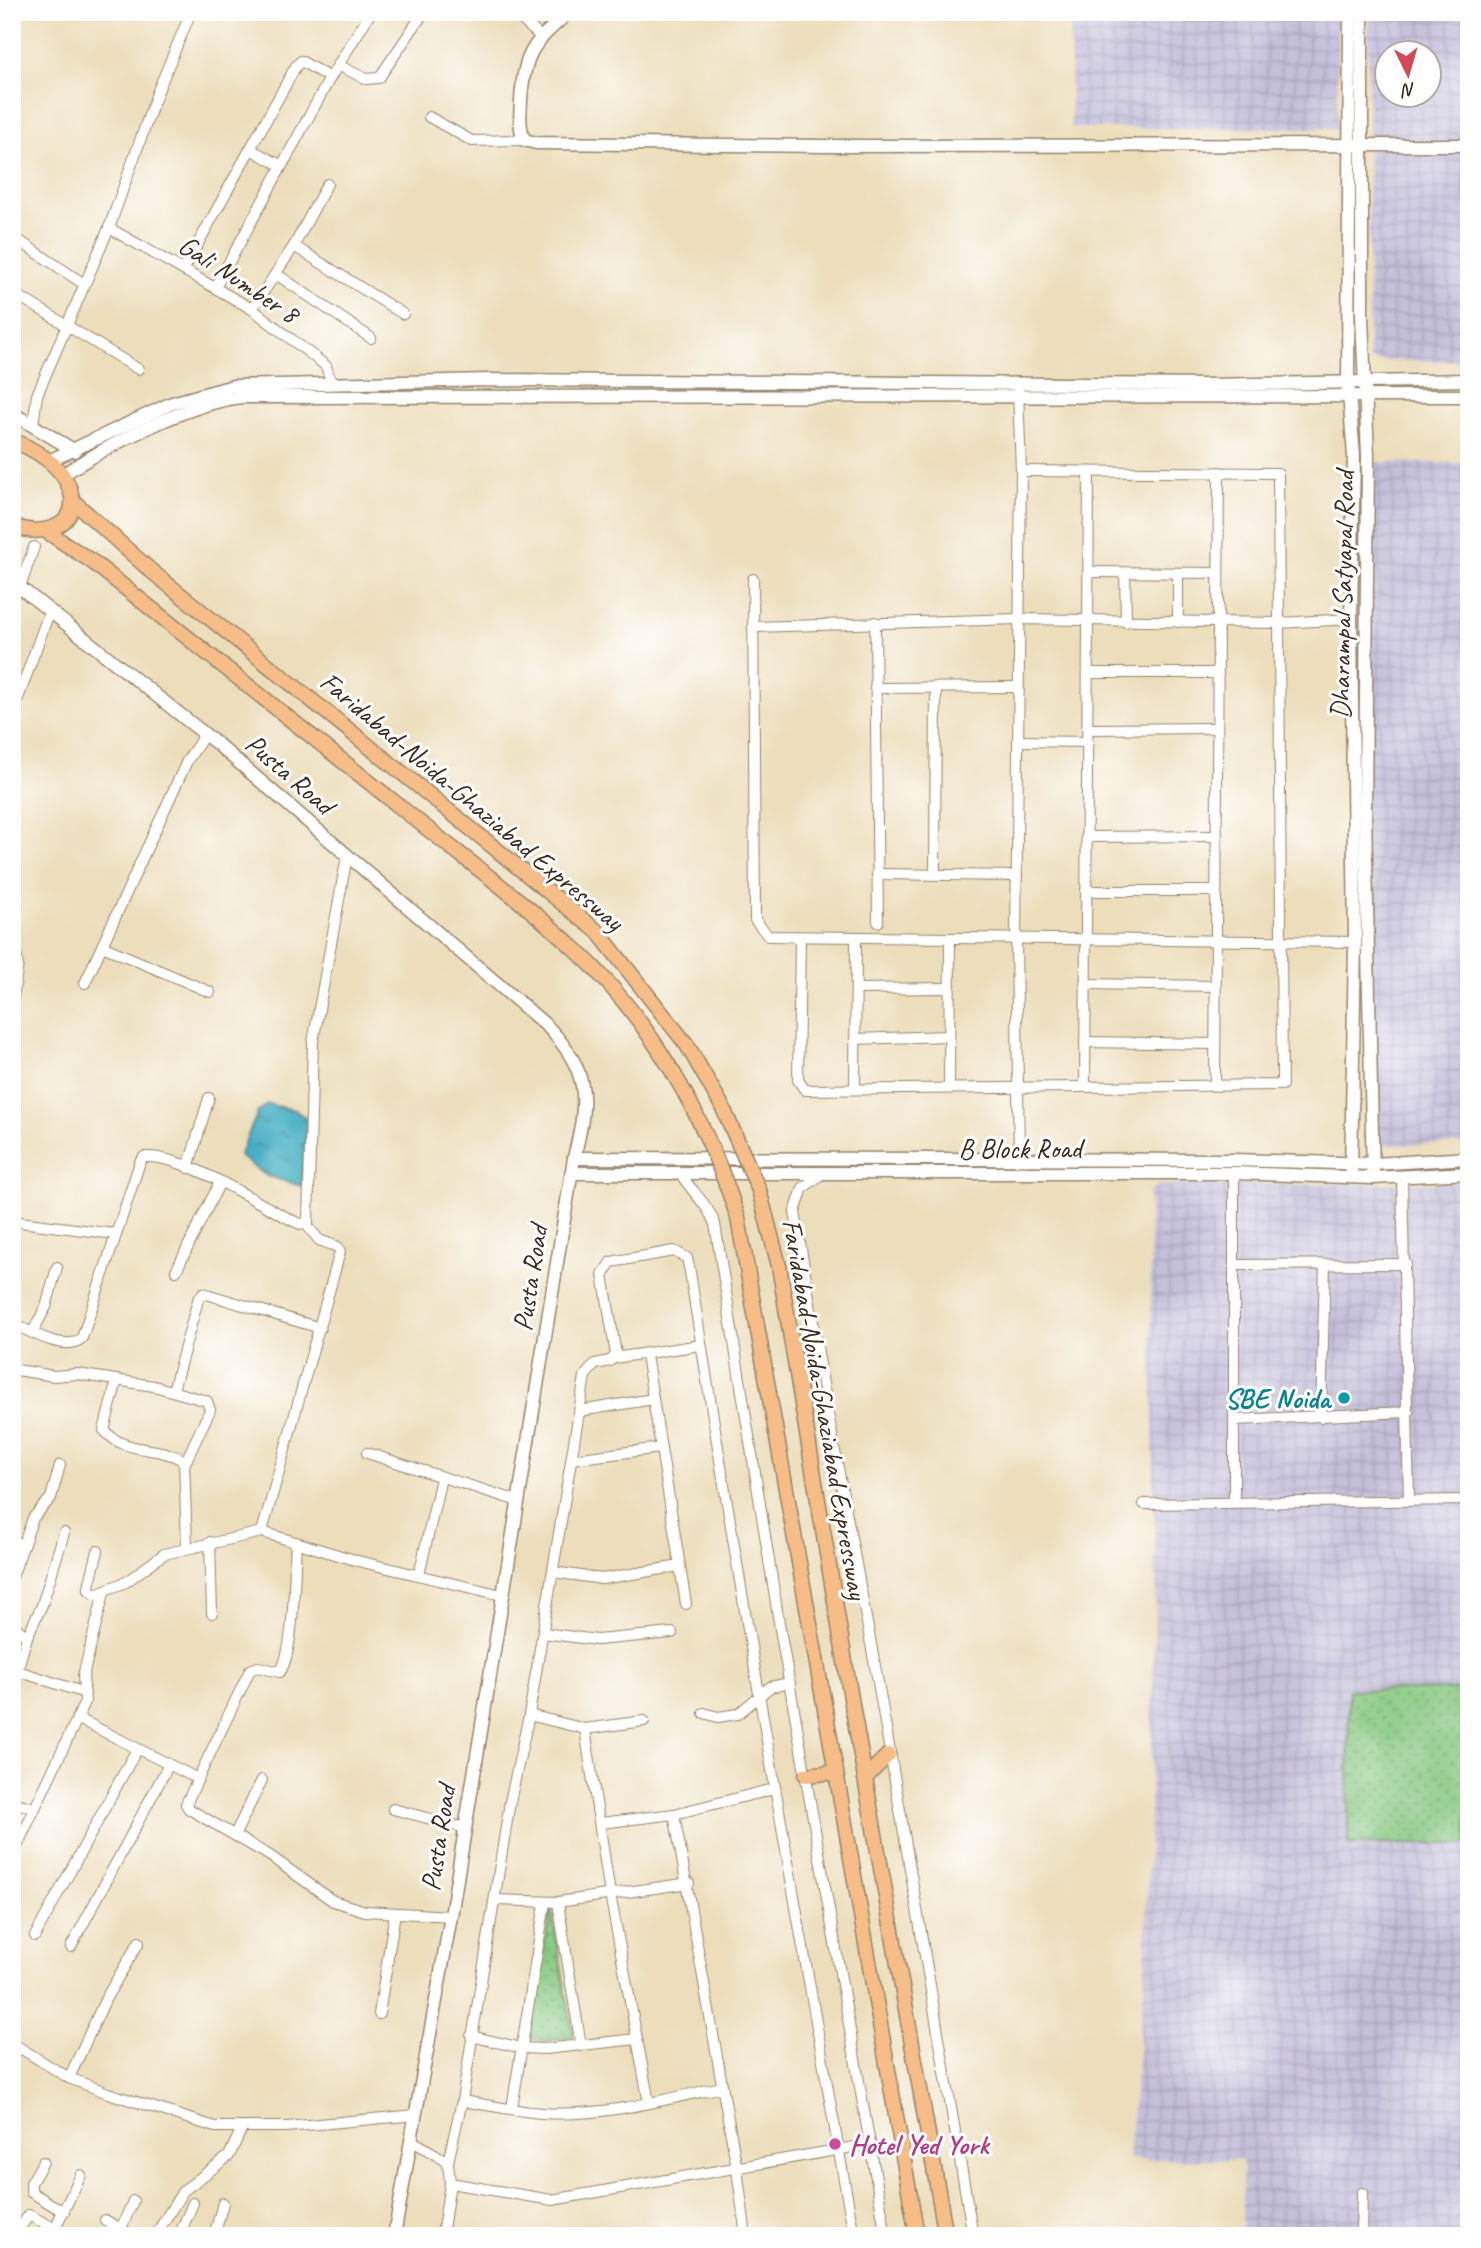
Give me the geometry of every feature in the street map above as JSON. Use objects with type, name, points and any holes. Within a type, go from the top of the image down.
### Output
[{"type":"main road","points":[[12,440],[49,461],[62,475],[73,501],[71,509],[59,525],[46,531],[30,532],[12,524]]},
{"type":"main road","name":"Faridabad-Noida-Ghaziabad Expressway","points":[[73,501],[150,570],[598,932],[687,1045],[722,1107],[759,1190],[779,1266],[853,1710],[946,2236]]},
{"type":"main road","name":"Faridabad-Noida-Ghaziabad Expressway","points":[[46,531],[94,563],[576,950],[632,1011],[683,1089],[715,1155],[738,1217],[917,2236]]},
{"type":"main road","points":[[865,1778],[888,1755]]},
{"type":"main road","points":[[806,1775],[836,1772]]},
{"type":"street","points":[[33,426],[37,394],[109,228],[157,93],[191,12]]},
{"type":"street","points":[[215,288],[330,78],[371,12]]},
{"type":"street","points":[[338,65],[366,79],[379,78],[424,12]]},
{"type":"street","points":[[524,140],[520,120],[522,71],[541,37],[569,12]]},
{"type":"street","name":"Dharampal Satyapal Road","points":[[1350,12],[1367,389],[1365,813],[1373,1171]]},
{"type":"street","name":"Dharampal Satyapal Road","points":[[1351,1170],[1355,942],[1351,619],[1354,456],[1348,382],[1362,12]]},
{"type":"street","points":[[521,15],[541,37]]},
{"type":"street","points":[[184,269],[301,61],[330,78]]},
{"type":"street","points":[[429,117],[472,141],[524,140],[536,143],[825,146],[1469,145]]},
{"type":"street","points":[[250,149],[282,166]]},
{"type":"street","points":[[252,309],[294,246],[327,184]]},
{"type":"street","name":"Gali Number 8","points":[[109,228],[252,309],[326,366],[331,382]]},
{"type":"street","points":[[12,236],[84,284]]},
{"type":"street","points":[[294,246],[402,314]]},
{"type":"street","points":[[276,274],[371,338]]},
{"type":"street","points":[[12,292],[138,369]]},
{"type":"street","points":[[62,475],[190,403],[222,399],[268,396],[1350,396],[1367,389],[1469,380]]},
{"type":"street","points":[[49,461],[233,386],[331,382],[1348,382],[1367,389],[1469,396]]},
{"type":"street","points":[[1018,384],[1021,471],[1016,940],[1019,1159]]},
{"type":"street","points":[[12,413],[75,450]]},
{"type":"street","points":[[800,939],[799,1084],[806,1090],[1282,1085],[1278,473],[1021,471]]},
{"type":"street","points":[[1085,1086],[1089,472]]},
{"type":"street","points":[[1215,1085],[1219,472]]},
{"type":"street","points":[[16,584],[34,547]]},
{"type":"street","points":[[1090,572],[1219,573]]},
{"type":"street","points":[[1125,573],[1126,622]]},
{"type":"street","points":[[1178,573],[1178,622]]},
{"type":"street","points":[[752,579],[755,920],[760,930],[768,936],[800,939],[1355,942]]},
{"type":"street","name":"Pusta Road","points":[[16,584],[205,734],[548,1027],[566,1046],[578,1065],[584,1093],[583,1123],[574,1158],[451,1916],[394,2236]]},
{"type":"street","points":[[12,715],[50,610]]},
{"type":"street","points":[[753,627],[1018,619],[1279,623],[1351,619]]},
{"type":"street","points":[[875,622],[878,922]]},
{"type":"street","points":[[1089,673],[1218,673]]},
{"type":"street","points":[[935,874],[936,687]]},
{"type":"street","points":[[875,688],[1018,687]]},
{"type":"street","points":[[1089,729],[1217,728]]},
{"type":"street","points":[[85,982],[187,761],[205,734]]},
{"type":"street","points":[[1018,741],[1088,743]]},
{"type":"street","points":[[1087,837],[1217,836]]},
{"type":"street","points":[[306,1224],[311,1170],[313,1042],[347,856]]},
{"type":"street","points":[[877,874],[1017,876]]},
{"type":"street","points":[[1086,891],[1216,891]]},
{"type":"street","points":[[12,934],[18,964],[12,1003]]},
{"type":"street","points":[[855,1088],[856,939]]},
{"type":"street","points":[[949,1087],[950,939]]},
{"type":"street","points":[[102,946],[210,992]]},
{"type":"street","points":[[1086,984],[1216,986]]},
{"type":"street","points":[[857,989],[950,988]]},
{"type":"street","points":[[855,1039],[949,1036]]},
{"type":"street","points":[[1085,1042],[1215,1044]]},
{"type":"street","points":[[188,1168],[209,1098]]},
{"type":"street","points":[[12,1323],[32,1333],[74,1343],[82,1338],[142,1159],[156,1157],[220,1182],[275,1213],[306,1224],[319,1240],[341,1250],[262,1532]]},
{"type":"street","name":"B Block Road","points":[[574,1158],[1019,1159],[1351,1170],[1402,1176],[1469,1173]]},
{"type":"street","name":"B Block Road","points":[[1373,1171],[1469,1158]]},
{"type":"street","name":"B Block Road","points":[[572,1173],[1234,1173],[1351,1170]]},
{"type":"street","points":[[680,1173],[708,1208],[715,1224],[790,1683],[886,2236]]},
{"type":"street","points":[[823,1173],[803,1188],[796,1201],[795,1212],[972,2236]]},
{"type":"street","points":[[1234,1173],[1234,1502]]},
{"type":"street","points":[[1402,1176],[1406,1264],[1409,1501]]},
{"type":"street","points":[[176,1271],[220,1182]]},
{"type":"street","points":[[12,1222],[115,1234]]},
{"type":"street","points":[[614,1358],[603,1274],[605,1267],[611,1262],[674,1251],[687,1258],[762,1696],[774,1789],[854,2236]]},
{"type":"street","points":[[1234,1265],[1406,1264]]},
{"type":"street","points":[[1321,1417],[1325,1265]]},
{"type":"street","points":[[32,1333],[46,1307],[57,1267]]},
{"type":"street","points":[[173,1390],[198,1300],[203,1293],[320,1328]]},
{"type":"street","points":[[442,2236],[450,2183],[448,2162],[462,2101],[510,1802],[529,1715],[589,1370],[595,1364],[614,1358],[701,1345]]},
{"type":"street","points":[[646,1355],[686,1604]]},
{"type":"street","points":[[12,1374],[17,1370],[24,1370],[54,1377],[77,1374],[117,1380],[173,1390],[210,1404],[196,1445],[185,1463],[187,1547]]},
{"type":"street","points":[[117,1380],[104,1430],[123,1446],[173,1455],[185,1463]]},
{"type":"street","points":[[580,1411],[653,1399]]},
{"type":"street","points":[[1235,1420],[1408,1412]]},
{"type":"street","points":[[572,1459],[660,1448]]},
{"type":"street","points":[[367,1453],[518,1500]]},
{"type":"street","points":[[12,1577],[37,1511],[51,1498],[60,1465]]},
{"type":"street","points":[[419,1575],[441,1478]]},
{"type":"street","points":[[1144,1504],[1469,1500]]},
{"type":"street","points":[[98,1551],[89,1590],[95,1594],[104,1593],[126,1582],[164,1554],[262,1532],[502,1595]]},
{"type":"street","points":[[12,1687],[27,1637],[43,1605],[64,1533]]},
{"type":"street","points":[[12,1541],[24,1544]]},
{"type":"street","points":[[210,1542],[212,1612]]},
{"type":"street","points":[[296,1542],[289,1639],[284,1666],[280,1672],[258,1667],[250,1670],[196,1778],[186,1804],[189,1809],[235,1834],[333,1901],[365,1911],[451,1916]]},
{"type":"street","points":[[553,1572],[602,1579],[680,1566]]},
{"type":"street","points":[[12,1857],[77,1718],[85,1693],[83,1676],[104,1593]]},
{"type":"street","points":[[12,1624],[27,1637]]},
{"type":"street","points":[[543,1633],[597,1640],[672,1633]]},
{"type":"street","points":[[18,1671],[85,1693]]},
{"type":"street","points":[[704,1713],[718,1717],[738,1714],[770,1687],[790,1683]]},
{"type":"street","points":[[529,1715],[585,1729],[644,1721]]},
{"type":"street","points":[[77,1718],[196,1778]]},
{"type":"street","points":[[585,1729],[610,1894],[649,2103]]},
{"type":"street","points":[[35,1936],[137,1749]]},
{"type":"street","points":[[71,1947],[168,1766]]},
{"type":"street","points":[[235,1834],[262,1780]]},
{"type":"street","points":[[601,1822],[674,1814],[774,1789]]},
{"type":"street","points":[[12,1802],[35,1808]]},
{"type":"street","points":[[393,1809],[465,1828]]},
{"type":"street","points":[[674,1814],[689,1883],[746,2236]]},
{"type":"street","points":[[495,1900],[558,1902],[689,1883]]},
{"type":"street","points":[[558,1902],[581,2046]]},
{"type":"street","points":[[512,2108],[545,1903]]},
{"type":"street","points":[[380,2014],[395,1913]]},
{"type":"street","points":[[69,2078],[106,1998],[139,1942]]},
{"type":"street","points":[[471,2036],[522,2048],[581,2046],[637,2039]]},
{"type":"street","points":[[12,2043],[69,2078],[108,2094],[201,2123],[242,2128],[286,2127],[416,2115]]},
{"type":"street","points":[[462,2101],[562,2113],[649,2103],[722,2087]]},
{"type":"street","points":[[155,2236],[183,2191],[223,2162],[242,2128]]},
{"type":"street","points":[[411,2140],[448,2162]]},
{"type":"street","points":[[450,2183],[552,2200],[871,2144]]},
{"type":"street","points":[[43,2162],[31,2183],[32,2192],[64,2212]]},
{"type":"street","points":[[54,2232],[81,2175]]},
{"type":"street","points":[[1361,2236],[1362,2193]]},
{"type":"street","points":[[121,2229],[133,2201]]},
{"type":"street","points":[[179,2236],[193,2203]]},
{"type":"street","points":[[214,2236],[223,2203]]},
{"type":"street","points":[[15,2236],[29,2215],[54,2232],[69,2236]]},
{"type":"street","points":[[105,2220],[133,2236]]},
{"type":"shaded area","points":[[1071,12],[1337,12],[1337,128],[1071,128]]},
{"type":"shaded area","points":[[1368,12],[1469,12],[1469,361],[1369,361]]},
{"type":"shaded area","points":[[1357,462],[1469,463],[1469,1144],[1369,1145]]},
{"type":"shaded area","points":[[1469,1183],[1469,2236],[1242,2236],[1242,2160],[1128,2159],[1145,1976],[1156,1591],[1149,1192],[1158,1185]]},
{"type":"green space","points":[[1349,1690],[1468,1690],[1467,1844],[1348,1844]]},
{"type":"green space","points":[[551,1908],[574,2037],[549,2041],[529,2038]]},
{"type":"water","points":[[267,1104],[295,1110],[307,1119],[302,1186],[267,1176],[239,1156],[258,1112]]},
{"type":"place","name":"SBE Noida","points":[[1344,1398]]},
{"type":"place","name":"Hotel Yed York","points":[[835,2144]]}]
